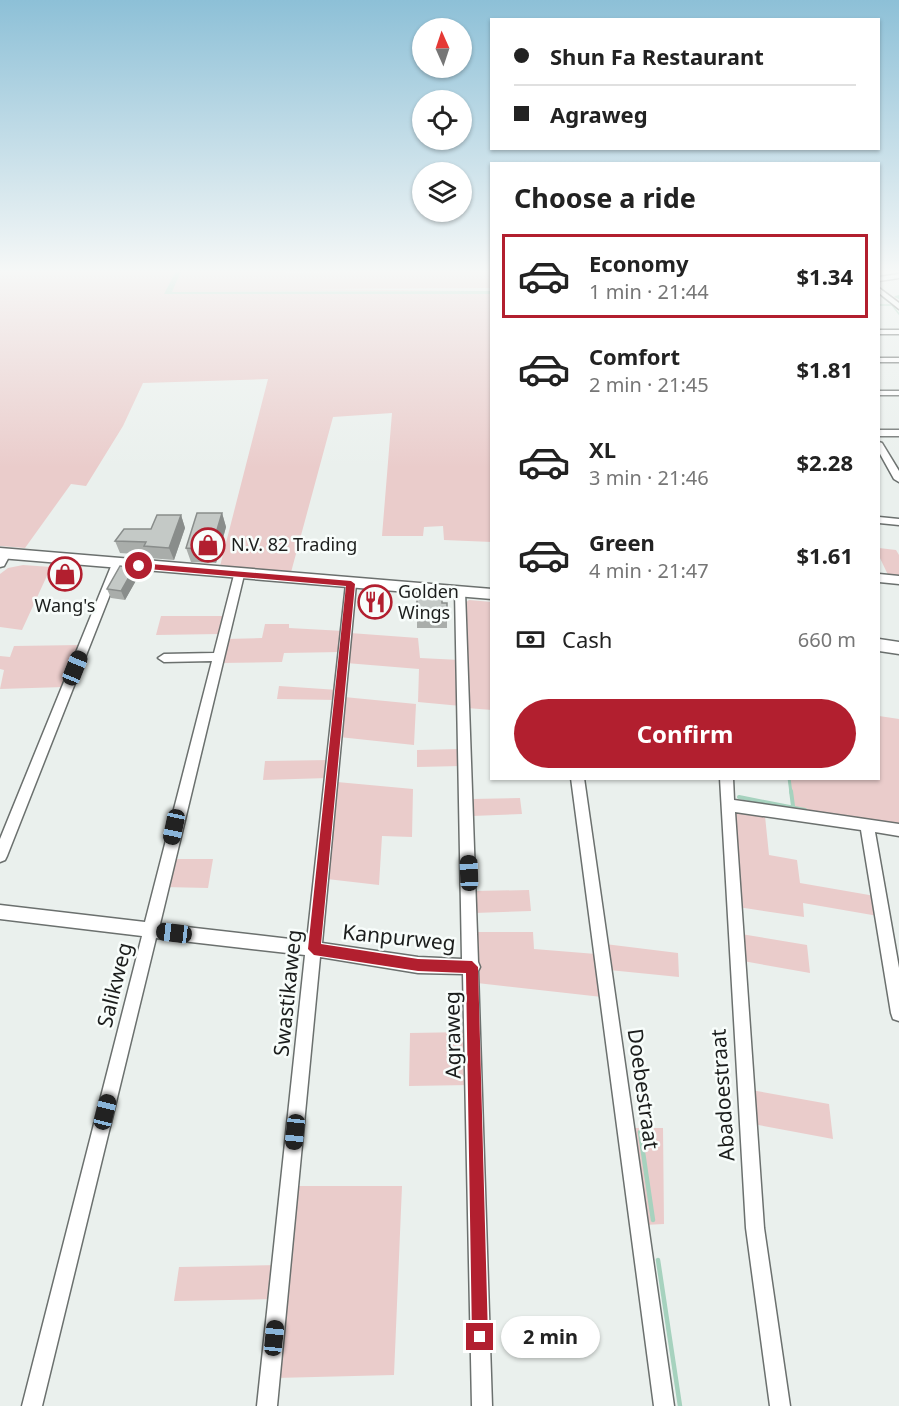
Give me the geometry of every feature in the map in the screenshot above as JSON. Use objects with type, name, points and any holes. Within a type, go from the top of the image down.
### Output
[{"type":"main road","points":[[2,557],[490,594]]},
{"type":"main road","points":[[880,645],[899,648]]},
{"type":"street","points":[[880,360],[899,360]]},
{"type":"street","points":[[880,393],[899,393]]},
{"type":"street","points":[[880,433],[899,433]]},
{"type":"street","points":[[880,448],[899,479]]},
{"type":"street","points":[[880,520],[899,522]]},
{"type":"street","points":[[0,856],[117,564]]},
{"type":"street","name":"Salikweg","points":[[32,1406],[239,575]]},
{"type":"street","points":[[880,578],[899,580]]},
{"type":"street","name":"Swastikaweg","points":[[267,1406],[351,584]]},
{"type":"street","name":"Agraweg","points":[[460,591],[472,967],[482,1406]]},
{"type":"street","points":[[165,658],[217,657]]},
{"type":"street","name":"Doebestraat","points":[[577,780],[664,1406]]},
{"type":"street","name":"Abadoestraat","points":[[726,780],[755,1228],[780,1406]]},
{"type":"street","points":[[728,805],[899,830]]},
{"type":"street","points":[[867,826],[896,984],[899,1013]]},
{"type":"street","name":"Kanpurweg","points":[[0,912],[314,949],[418,965],[472,967]]},
{"type":"shaded area","points":[[0,337],[490,337],[490,542],[444,540],[443,526],[424,527],[423,536],[382,536],[392,413],[333,417],[290,576],[219,570],[268,379],[143,383],[123,426],[86,486],[71,484],[25,548],[0,546]]},
{"type":"shaded area","points":[[880,548],[896,550],[899,555],[899,578],[889,577],[880,558]]},
{"type":"shaded area","points":[[23,565],[51,567],[22,630],[0,627],[0,574],[8,568]]},
{"type":"shaded area","points":[[469,600],[490,602],[490,710],[467,708],[465,603]]},
{"type":"shaded area","points":[[161,616],[223,616],[219,634],[156,635]]},
{"type":"shaded area","points":[[265,624],[289,624],[289,628],[344,631],[341,652],[284,653],[282,662],[219,663],[225,639],[262,638]]},
{"type":"shaded area","points":[[350,633],[418,638],[420,658],[460,660],[461,706],[418,702],[419,669],[346,663]]},
{"type":"shaded area","points":[[81,645],[64,687],[0,689],[4,670],[0,669],[0,656],[10,657],[14,646]]},
{"type":"shaded area","points":[[279,686],[338,690],[337,700],[277,699]]},
{"type":"shaded area","points":[[344,697],[416,704],[414,745],[339,737]]},
{"type":"shaded area","points":[[880,716],[899,719],[899,826],[793,811],[789,780],[880,780]]},
{"type":"shaded area","points":[[460,749],[461,766],[417,767],[417,750]]},
{"type":"shaded area","points":[[330,760],[328,778],[263,780],[265,761]]},
{"type":"shaded area","points":[[337,782],[413,789],[412,837],[382,836],[379,885],[327,879]]},
{"type":"shaded area","points":[[520,798],[522,814],[472,816],[471,799]]},
{"type":"shaded area","points":[[735,813],[765,816],[769,855],[797,860],[800,883],[875,896],[878,916],[803,903],[804,917],[738,907]]},
{"type":"shaded area","points":[[171,859],[213,859],[208,888],[164,887]]},
{"type":"shaded area","points":[[529,890],[531,911],[474,913],[473,891]]},
{"type":"shaded area","points":[[476,932],[533,932],[534,949],[596,954],[602,997],[477,983]]},
{"type":"shaded area","points":[[741,934],[807,945],[810,973],[743,961]]},
{"type":"shaded area","points":[[605,944],[678,953],[679,977],[609,970]]},
{"type":"shaded area","points":[[468,1032],[470,1085],[409,1086],[410,1033]]},
{"type":"shaded area","points":[[751,1090],[829,1104],[833,1139],[753,1124]]},
{"type":"shaded area","points":[[630,1128],[663,1128],[664,1224],[644,1225]]},
{"type":"shaded area","points":[[294,1186],[402,1186],[394,1375],[275,1378]]},
{"type":"shaded area","points":[[279,1265],[275,1299],[174,1301],[179,1267]]},
{"type":"building","points":[[197,513],[222,513],[211,550],[186,548]]},
{"type":"building","points":[[157,515],[181,515],[169,548],[144,546],[146,542],[115,541],[124,529],[151,529]]},
{"type":"building","points":[[120,566],[134,568],[121,591],[107,589]]},
{"type":"building","points":[[417,590],[442,590],[442,603],[447,603],[447,615],[417,615]]},
{"type":"waterway","points":[[789,780],[791,793]]},
{"type":"waterway","points":[[791,791],[793,806]]},
{"type":"waterway","points":[[739,797],[805,810]]},
{"type":"waterway","points":[[640,1132],[653,1220]]},
{"type":"waterway","points":[[658,1260],[680,1406]]},
{"type":"place","name":"N.V. 82 Trading","points":[[208,545]]},
{"type":"place","name":"Wang's","points":[[65,574]]},
{"type":"place","name":"Golden Wings","points":[[375,602]]},
{"type":"route","points":[[139,566],[351,584],[314,949],[418,965],[472,967],[480,1337]]}]
